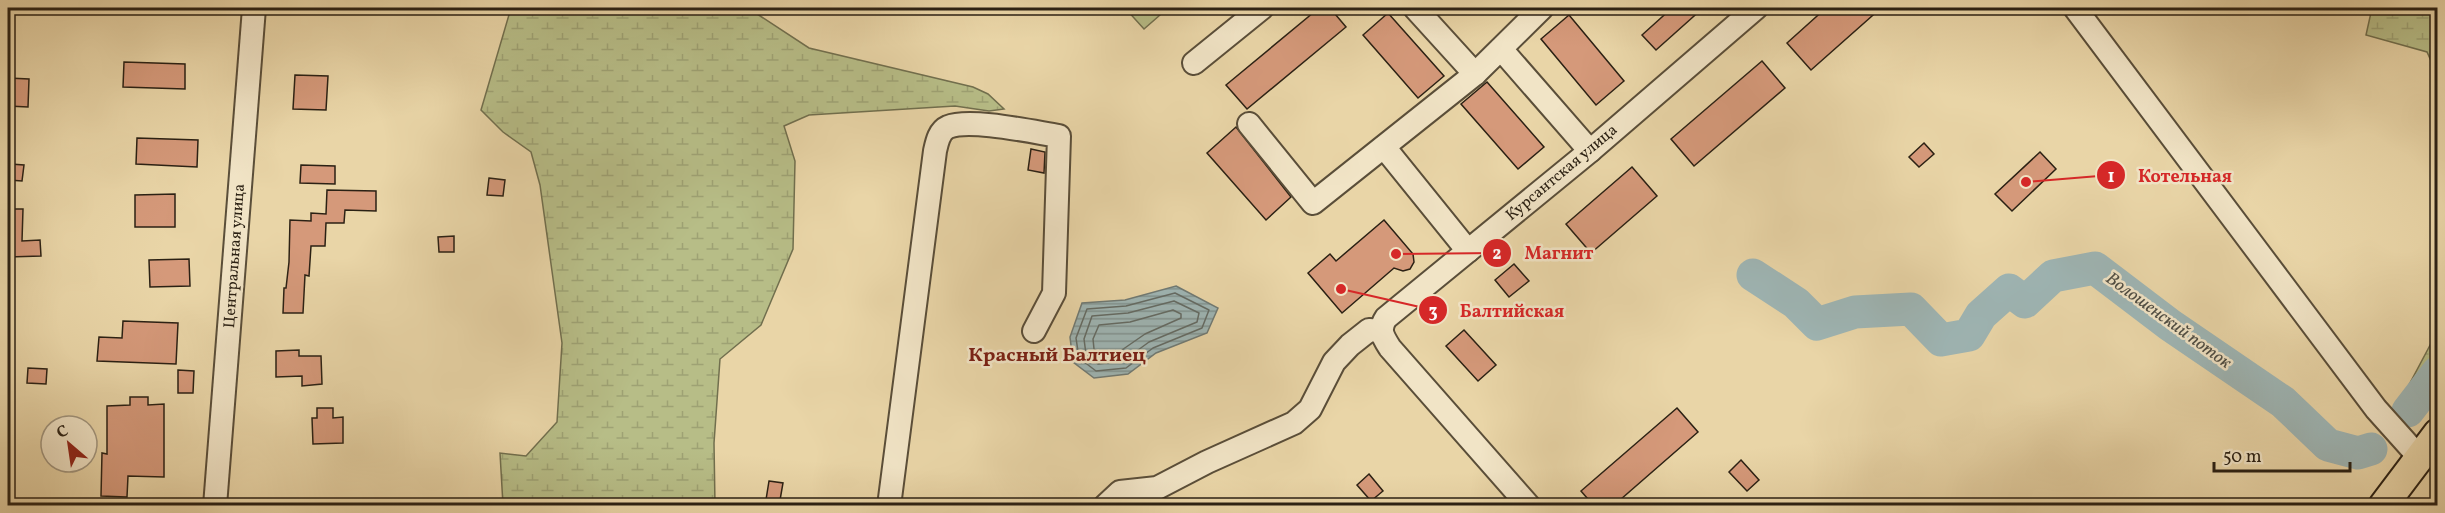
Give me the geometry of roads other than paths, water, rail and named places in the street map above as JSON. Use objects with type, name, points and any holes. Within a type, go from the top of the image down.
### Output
[{"type":"main road","points":[[2383,506],[2438,433]]},
{"type":"street","name":"Центральная улица","points":[[215,506],[254,8]]},
{"type":"street","points":[[1194,63],[1262,8]]},
{"type":"street","points":[[1415,8],[1475,74]]},
{"type":"street","points":[[1249,124],[1313,203],[1475,74],[1542,8]]},
{"type":"street","name":"Курсантская улица","points":[[1381,331],[1381,325],[1386,318],[1590,151],[1756,8]]},
{"type":"street","points":[[2075,8],[2376,409],[2419,458]]},
{"type":"street","points":[[1501,49],[1590,151]]},
{"type":"street","points":[[889,506],[935,151],[938,136],[946,128],[966,123],[1059,136],[1054,293],[1034,332]]},
{"type":"street","points":[[1384,147],[1468,251]]},
{"type":"street","points":[[1105,506],[1120,492],[1157,488],[1207,462],[1294,423],[1310,409],[1334,362],[1369,330],[1381,331],[1390,348],[1529,506]]},
{"type":"water","points":[[1176,286],[1218,308],[1207,333],[1156,353],[1128,374],[1094,378],[1073,362],[1070,337],[1082,303],[1125,300]]},
{"type":"waterway","name":"Волошенский поток","points":[[1753,275],[1796,303],[1817,324],[1855,312],[1911,309],[1941,340],[1969,335],[1981,315],[2009,290],[2025,302],[2053,276],[2095,268],[2170,325],[2283,402],[2328,445],[2358,453],[2371,449]]},
{"type":"waterway","name":"Волошенский поток","points":[[2408,411],[2438,372]]},
{"type":"place","name":"Котельная","points":[[2026,182]]},
{"type":"place","name":"Магнит","points":[[1396,254]]},
{"type":"place","name":"Балтийская","points":[[1341,289]]},
{"type":"district","name":"Красный Балтиец","points":[[1057,356]]}]
